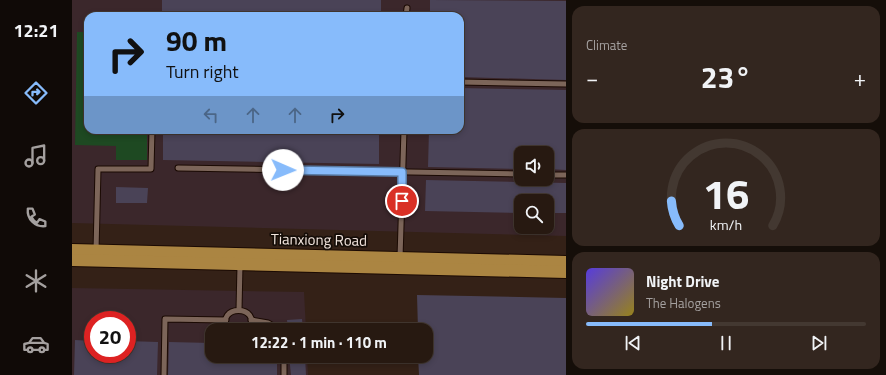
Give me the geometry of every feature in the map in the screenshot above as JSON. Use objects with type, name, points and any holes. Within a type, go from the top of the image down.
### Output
[{"type":"main road","name":"Tianxiong Road","points":[[72,250],[566,262]]},
{"type":"main road","name":"Tianxiong Road","points":[[72,260],[566,272]]},
{"type":"lane","points":[[464,82],[566,84]]},
{"type":"lane","points":[[96,251],[98,169],[152,169],[152,134]]},
{"type":"lane","points":[[400,258],[404,134]]},
{"type":"lane","points":[[178,168],[514,174]]},
{"type":"lane","points":[[554,175],[566,175]]},
{"type":"lane","points":[[239,310],[240,264]]},
{"type":"lane","points":[[227,323],[226,320],[232,312],[239,310],[247,313],[251,320],[250,323]]},
{"type":"lane","points":[[164,375],[165,319],[226,320]]},
{"type":"lane","points":[[251,320],[268,323]]},
{"type":"lane","points":[[284,363],[284,375]]},
{"type":"shaded area","points":[[72,0],[566,0],[566,236],[72,223]]},
{"type":"shaded area","points":[[72,288],[304,292],[306,323],[205,323],[205,363],[307,363],[308,375],[72,375]]},
{"type":"green space","points":[[77,32],[84,32],[84,134],[147,134],[147,160],[116,160],[116,146],[75,145]]},
{"type":"building","points":[[162,0],[381,0],[381,12],[162,12]]},
{"type":"building","points":[[430,0],[566,1],[566,80],[464,77],[464,12],[430,12]]},
{"type":"building","points":[[464,88],[566,90],[566,170],[554,169],[554,146],[514,146],[514,169],[428,167],[429,134],[464,134]]},
{"type":"building","points":[[163,134],[379,134],[379,164],[163,160]]},
{"type":"building","points":[[426,180],[514,182],[514,186],[554,186],[554,183],[566,183],[566,213],[554,213],[554,194],[514,194],[514,213],[425,211]]},
{"type":"building","points":[[116,187],[148,188],[147,203],[116,203]]},
{"type":"building","points":[[417,295],[566,298],[566,375],[419,375],[418,363],[433,363],[433,323],[418,323]]},
{"type":"building","points":[[302,319],[302,323],[287,323],[287,320]]},
{"type":"building","points":[[75,340],[84,340],[84,363],[136,363],[136,341],[158,342],[157,375],[74,375]]},
{"type":"building","points":[[169,342],[205,343],[205,363],[277,363],[277,375],[168,375]]},
{"type":"building","points":[[290,363],[305,363],[306,375],[291,375]]},
{"type":"route","points":[[283,170],[402,172],[402,201]]}]
